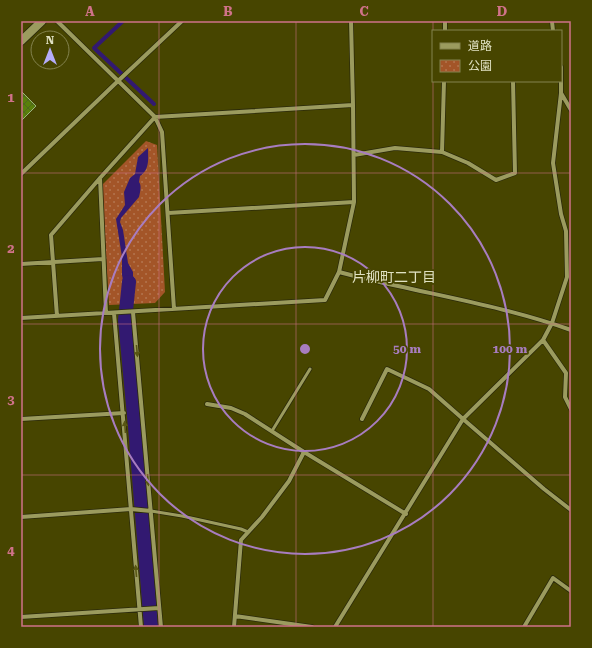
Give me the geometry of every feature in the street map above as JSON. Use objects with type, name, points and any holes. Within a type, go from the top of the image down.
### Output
[{"type":"street","points":[[21,41],[42,21]]},
{"type":"street","points":[[58,21],[155,117],[162,132],[174,309]]},
{"type":"street","points":[[21,174],[182,21]]},
{"type":"street","points":[[21,318],[325,300],[339,272],[354,202],[352,21]]},
{"type":"street","points":[[442,152],[444,82]]},
{"type":"street","points":[[354,155],[395,148],[442,152],[468,163],[496,180],[515,173],[513,82]]},
{"type":"street","points":[[335,627],[406,514],[463,419],[543,340],[552,323],[567,277],[566,231],[561,214],[553,163],[561,82]]},
{"type":"street","points":[[561,93],[571,110]]},
{"type":"street","points":[[57,316],[51,235],[155,117],[353,105]]},
{"type":"street","points":[[100,178],[106,313]]},
{"type":"street","points":[[168,213],[354,202]]},
{"type":"street","points":[[21,264],[103,259]]},
{"type":"street","points":[[339,272],[499,308],[571,330]]},
{"type":"street","points":[[133,312],[161,627]]},
{"type":"street","points":[[114,313],[124,413],[141,627]]},
{"type":"street","points":[[543,340],[566,373],[566,396],[571,409]]},
{"type":"street","points":[[362,419],[387,369],[429,389],[544,489],[571,510]]},
{"type":"street","points":[[207,404],[225,406],[238,411],[406,514]]},
{"type":"street","points":[[21,419],[124,413]]},
{"type":"street","points":[[234,627],[241,540],[262,517],[289,481],[304,452]]},
{"type":"street","points":[[21,517],[131,509],[151,511]]},
{"type":"street","points":[[524,627],[553,578],[571,591]]},
{"type":"street","points":[[21,618],[159,608]]},
{"type":"street","points":[[235,616],[312,627]]},
{"type":"lane","points":[[272,431],[310,369]]},
{"type":"lane","points":[[151,511],[241,528],[248,532]]},
{"type":"green space","points":[[146,141],[157,145],[165,292],[155,303],[109,305],[102,185]]},
{"type":"shaded area","points":[[148,148],[147,167],[140,176],[139,197],[121,218],[120,222],[123,230],[128,263],[133,272],[132,282],[127,282],[123,280],[122,275],[122,257],[116,219],[125,205],[124,192],[130,178],[135,174],[138,157]]},
{"type":"building","points":[[21,91],[36,106],[21,121]]},
{"type":"waterway","points":[[123,21],[94,48],[154,104]]},
{"type":"waterway","points":[[129,282],[125,320],[151,627]]},
{"type":"district","name":"片柳町二丁目","points":[[394,277]]}]
